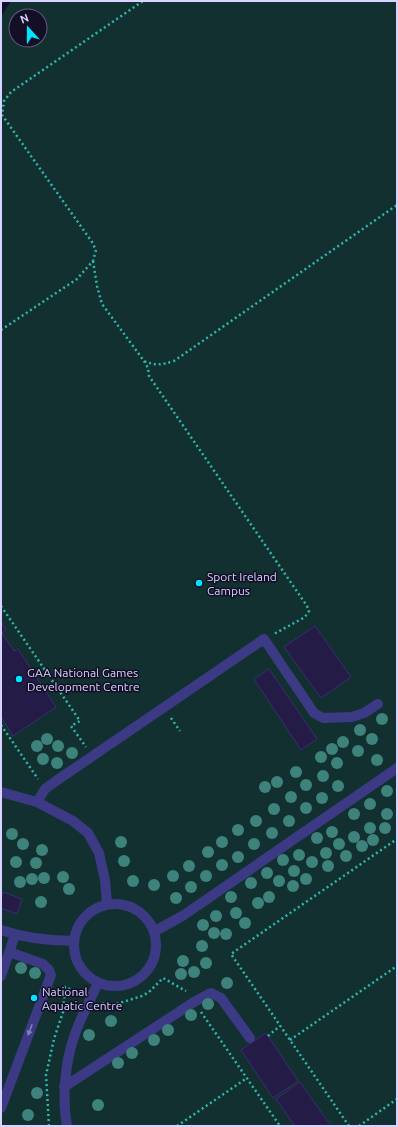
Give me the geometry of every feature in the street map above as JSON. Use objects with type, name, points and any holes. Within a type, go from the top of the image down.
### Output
[{"type":"lane","points":[[37,802],[45,789],[264,639],[314,714],[323,718],[352,717],[364,714],[378,704]]},
{"type":"lane","points":[[155,931],[184,915],[397,768]]},
{"type":"lane","points":[[1,792],[37,802],[73,820],[88,833],[99,853],[105,880],[107,904]]},
{"type":"lane","points":[[107,904],[119,904],[131,907],[141,912],[155,931],[157,945],[155,958],[148,971],[138,980],[125,986],[111,986],[98,983],[87,976],[79,966],[75,954],[74,941],[77,928],[85,917],[95,909],[107,904]]},
{"type":"lane","points":[[1,930],[15,935],[57,941],[74,941]]},
{"type":"lane","points":[[1,976],[15,935]]},
{"type":"lane","points":[[1,1108],[51,975],[49,970],[43,964],[9,952]]},
{"type":"lane","points":[[66,1126],[64,1087],[69,1055],[74,1037],[98,983]]},
{"type":"lane","points":[[64,1087],[194,1002],[211,993],[221,998],[250,1038]]},
{"type":"path","points":[[1,330],[77,279],[93,261],[96,250],[92,242],[2,114],[4,101],[11,92],[143,1]]},
{"type":"path","points":[[144,361],[153,365],[161,365],[174,361],[397,205]]},
{"type":"path","points":[[93,258],[97,286],[102,304],[144,361],[148,368],[149,376],[307,606],[309,611],[305,617],[264,639]]},
{"type":"path","points":[[1,606],[80,721],[71,726],[92,757]]},
{"type":"path","points":[[1,725],[45,789]]},
{"type":"path","points":[[349,1126],[231,954],[397,839]]},
{"type":"path","points":[[290,1040],[397,966]]},
{"type":"path","points":[[49,1126],[46,1075],[54,1039],[63,1012],[65,987],[108,1005],[113,1005],[142,996],[149,992],[163,978],[188,993],[280,1126]]},
{"type":"path","points":[[268,1036],[280,1026]]},
{"type":"path","points":[[177,1126],[247,1078]]},
{"type":"path","points":[[359,1126],[397,1099]]},
{"type":"green space","name":"Sport Ireland Campus","points":[[11,1],[397,1],[397,1126],[1,1126],[1,16]]},
{"type":"building","name":"GAA National Games Development Centre","points":[[1,621],[6,630],[2,633],[14,651],[18,649],[56,707],[13,736],[1,717]]},
{"type":"building","points":[[315,626],[351,677],[321,698],[284,647]]},
{"type":"building","points":[[269,669],[317,739],[301,750],[254,679]]},
{"type":"building","points":[[3,892],[22,899],[17,914],[1,908],[1,898]]},
{"type":"building","points":[[266,1033],[298,1081],[273,1098],[241,1050]]},
{"type":"building","points":[[300,1082],[332,1126],[295,1126],[276,1099]]},
{"type":"place","name":"Sport Ireland Campus","points":[[199,583]]},
{"type":"place","name":"GAA National Games Development Centre","points":[[19,679]]},
{"type":"place","name":"National Aquatic Centre","points":[[34,998]]}]
